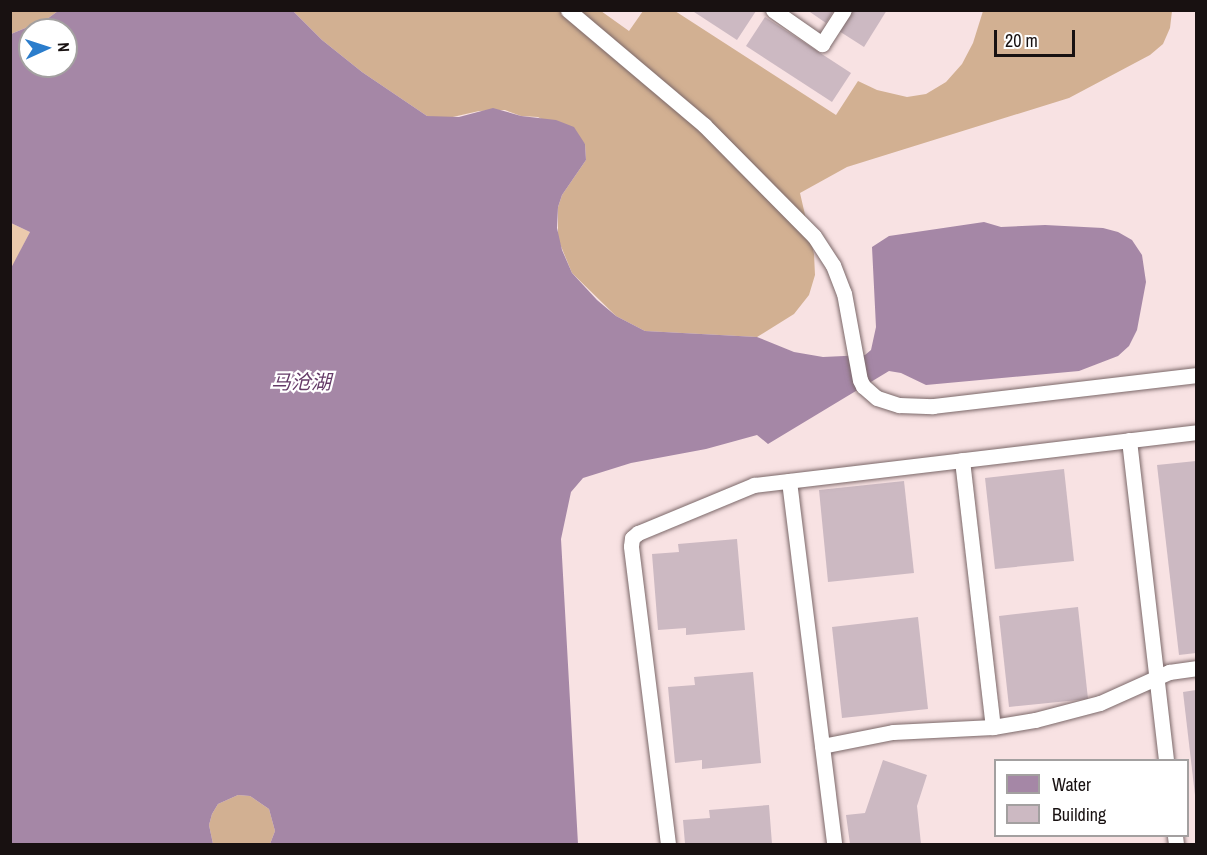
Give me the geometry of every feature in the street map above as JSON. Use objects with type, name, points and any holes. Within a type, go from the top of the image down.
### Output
[{"type":"lane","points":[[568,10],[704,125],[814,236],[833,265],[844,293],[860,380],[863,386],[877,398],[899,405],[933,406],[1197,375]]},
{"type":"lane","points":[[773,10],[822,44],[844,10]]},
{"type":"lane","points":[[668,844],[632,538],[754,485],[1197,432]]},
{"type":"lane","points":[[1129,440],[1166,759]]},
{"type":"lane","points":[[962,460],[993,727]]},
{"type":"lane","points":[[789,481],[834,844]]},
{"type":"lane","points":[[822,746],[893,732],[993,727],[1035,720],[1100,704],[1157,677],[1197,668]]},
{"type":"shaded area","points":[[10,11],[58,11],[48,18],[18,18],[18,31],[11,34]]},
{"type":"shaded area","points":[[293,11],[601,11],[629,31],[643,11],[675,11],[836,115],[858,81],[877,90],[907,97],[926,94],[946,82],[962,64],[973,43],[983,11],[1172,11],[1170,28],[1163,44],[1150,55],[1069,98],[847,167],[800,193],[814,254],[815,275],[809,295],[794,314],[757,337],[645,331],[616,316],[572,273],[558,239],[558,207],[562,195],[586,160],[585,144],[538,117],[521,116],[505,110],[479,111],[444,119],[427,116],[362,72],[322,40]]},
{"type":"shaded area","points":[[11,223],[30,232],[11,270]]},
{"type":"shaded area","points":[[238,795],[250,796],[269,809],[275,831],[270,844],[213,844],[209,825],[212,814],[218,804]]},
{"type":"water","name":"马沧湖","points":[[58,11],[293,11],[322,40],[362,72],[427,116],[459,117],[493,108],[521,116],[556,120],[574,127],[585,144],[586,160],[562,195],[558,207],[557,228],[562,250],[572,273],[597,300],[616,316],[645,331],[757,337],[794,352],[823,357],[865,355],[871,350],[876,327],[872,247],[889,236],[984,222],[1001,227],[1045,225],[1103,228],[1118,232],[1132,240],[1142,255],[1146,282],[1137,330],[1129,346],[1118,356],[1079,371],[926,385],[901,373],[889,371],[768,444],[757,435],[706,449],[631,463],[583,478],[571,492],[561,539],[578,844],[270,844],[275,831],[269,809],[250,796],[238,795],[218,804],[212,814],[209,825],[213,844],[11,844],[10,270],[30,232],[11,223],[11,34],[18,31],[18,78],[78,78],[78,18],[48,18]]},
{"type":"building","points":[[691,10],[755,10],[756,11],[737,40]]},
{"type":"building","points":[[807,10],[834,10],[826,23]]},
{"type":"building","points":[[852,10],[887,10],[864,47],[839,31]]},
{"type":"building","points":[[765,17],[851,73],[832,102],[746,46]]},
{"type":"building","points":[[1196,461],[1196,653],[1179,655],[1157,465]]},
{"type":"building","points":[[1064,469],[1074,561],[995,569],[985,478]]},
{"type":"building","points":[[904,481],[914,573],[828,582],[819,490]]},
{"type":"building","points":[[737,539],[745,630],[686,635],[686,628],[658,630],[652,554],[679,552],[678,544]]},
{"type":"building","points":[[1078,607],[1088,699],[1009,707],[999,616]]},
{"type":"building","points":[[918,617],[928,709],[842,718],[832,627]]},
{"type":"building","points":[[753,672],[761,763],[702,769],[702,760],[675,763],[668,687],[695,685],[694,677]]},
{"type":"building","points":[[1196,690],[1196,795],[1195,795],[1183,692]]},
{"type":"building","points":[[883,760],[927,775],[917,806],[921,844],[850,844],[846,815],[865,813]]},
{"type":"building","points":[[769,805],[772,844],[685,844],[683,820],[710,818],[709,810]]}]
